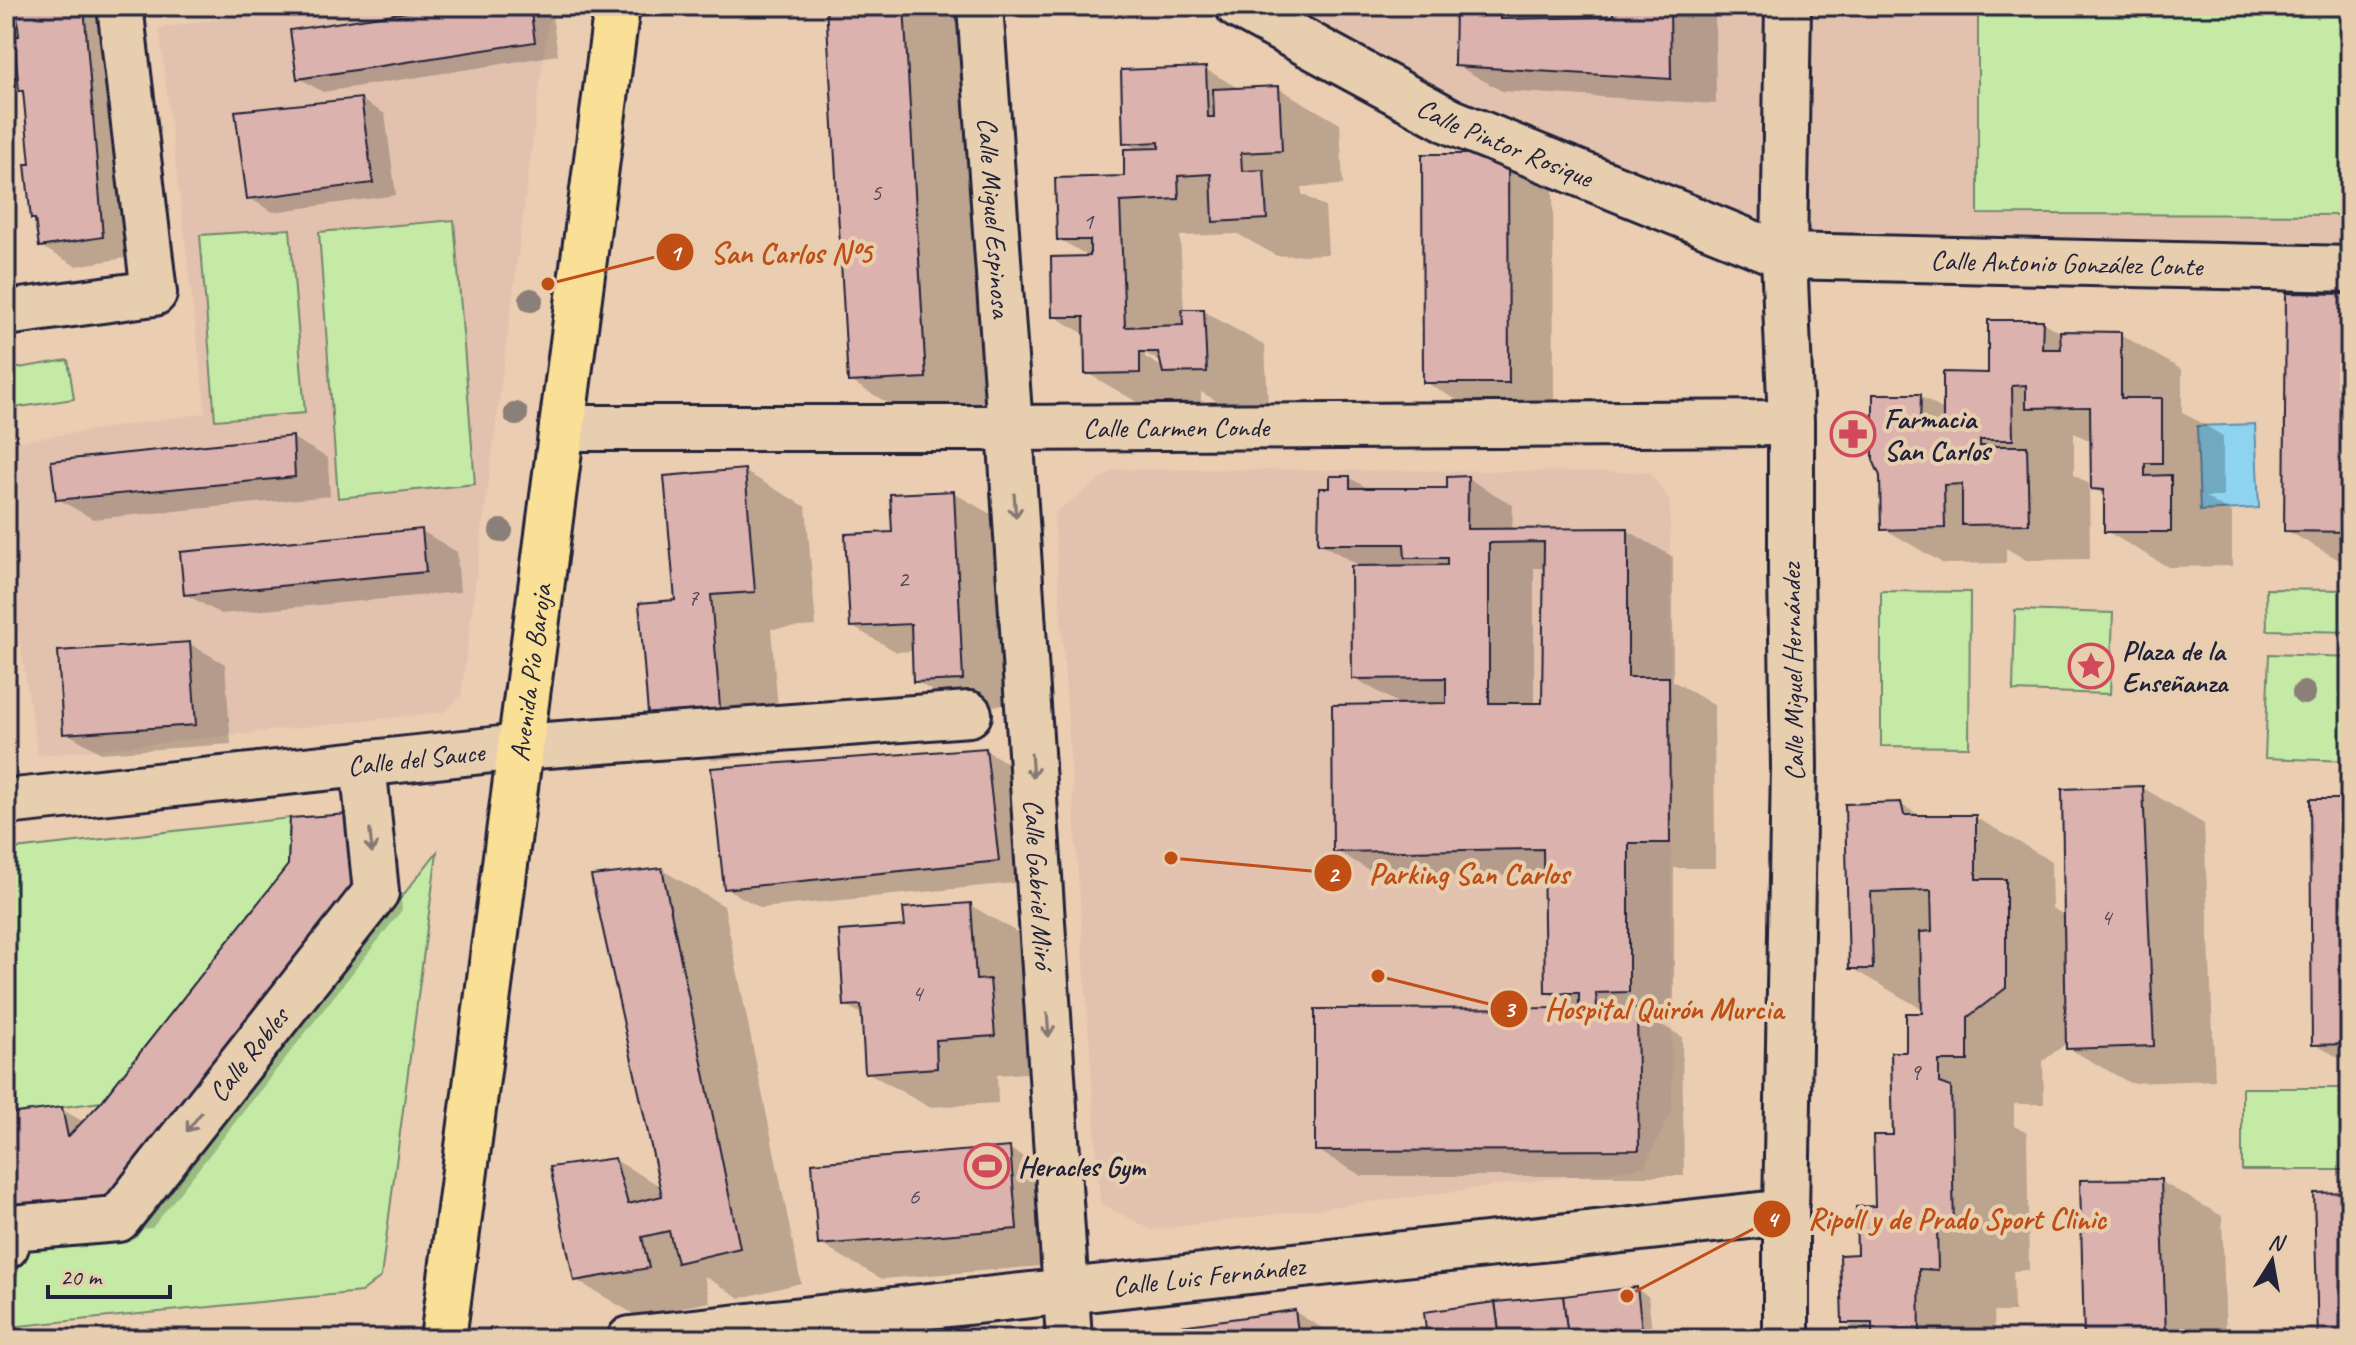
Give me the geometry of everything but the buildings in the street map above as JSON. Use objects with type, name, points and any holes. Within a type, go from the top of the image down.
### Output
[{"type":"main road","name":"Avenida Pío Baroja","points":[[443,1339],[617,6]]},
{"type":"street","points":[[6,313],[154,293],[120,6]]},
{"type":"street","name":"Calle Miguel Espinosa","points":[[980,6],[1010,428]]},
{"type":"street","name":"Calle Pintor Rosique","points":[[1238,6],[1452,122],[1784,256]]},
{"type":"street","name":"Calle Miguel Hernández","points":[[1786,1339],[1794,767],[1791,423],[1784,256],[1788,6]]},
{"type":"street","name":"Calle Antonio González Conte","points":[[1784,256],[2350,269]]},
{"type":"street","name":"Calle Carmen Conde","points":[[562,428],[1791,423]]},
{"type":"street","name":"Calle Gabriel Miró","points":[[1010,428],[1069,1339]]},
{"type":"street","name":"Calle del Sauce","points":[[6,802],[520,747],[969,714]]},
{"type":"street","name":"Calle Robles","points":[[6,1246],[11,1228],[118,1219],[376,892],[363,763]]},
{"type":"street","name":"Calle Luis Fernández","points":[[630,1339],[1786,1212]]},
{"type":"shaded area","points":[[304,6],[550,6],[461,696],[444,712],[38,756],[6,554],[6,443],[206,413],[159,28]]},
{"type":"shaded area","points":[[1238,6],[2350,6],[2350,269],[1784,256]]},
{"type":"shaded area","points":[[1115,469],[1650,472],[1670,500],[1672,1110],[1644,1167],[1152,1230],[1100,1203],[1054,513]]},
{"type":"green space","points":[[1978,6],[2350,6],[2350,215],[1978,214]]},
{"type":"green space","points":[[454,220],[475,484],[338,498],[319,232]]},
{"type":"green space","points":[[290,229],[305,413],[215,420],[200,235]]},
{"type":"green space","points":[[68,360],[74,399],[6,409],[6,370]]},
{"type":"green space","points":[[2266,589],[2350,590],[2350,632],[2267,630]]},
{"type":"green space","points":[[1881,591],[1970,592],[1969,747],[1881,746]]},
{"type":"green space","points":[[2015,610],[2113,613],[2110,694],[2013,691]]},
{"type":"green space","points":[[2269,654],[2350,657],[2350,761],[2265,758]]},
{"type":"green space","points":[[290,818],[288,865],[101,1102],[9,1114],[15,1211],[6,1211],[6,850]]},
{"type":"green space","points":[[437,852],[381,1277],[361,1292],[9,1327],[9,1306],[23,1248],[136,1236]]},
{"type":"green space","points":[[2242,1088],[2350,1088],[2350,1170],[2242,1170]]},
{"type":"water","points":[[2255,424],[2259,508],[2200,511],[2197,426]]},
{"type":"place","name":"San Carlos Nº5","points":[[548,284]]},
{"type":"place","name":"Farmacia San Carlos","points":[[1853,434]]},
{"type":"place","name":"Plaza de la Enseñanza","points":[[2091,666]]},
{"type":"place","name":"Parking San Carlos","points":[[1171,858]]},
{"type":"place","name":"Hospital Quirón Murcia","points":[[1378,976]]},
{"type":"place","name":"Heracles Gym","points":[[987,1166]]},
{"type":"place","name":"Ripoll y de Prado Sport Clinic","points":[[1627,1296]]}]
